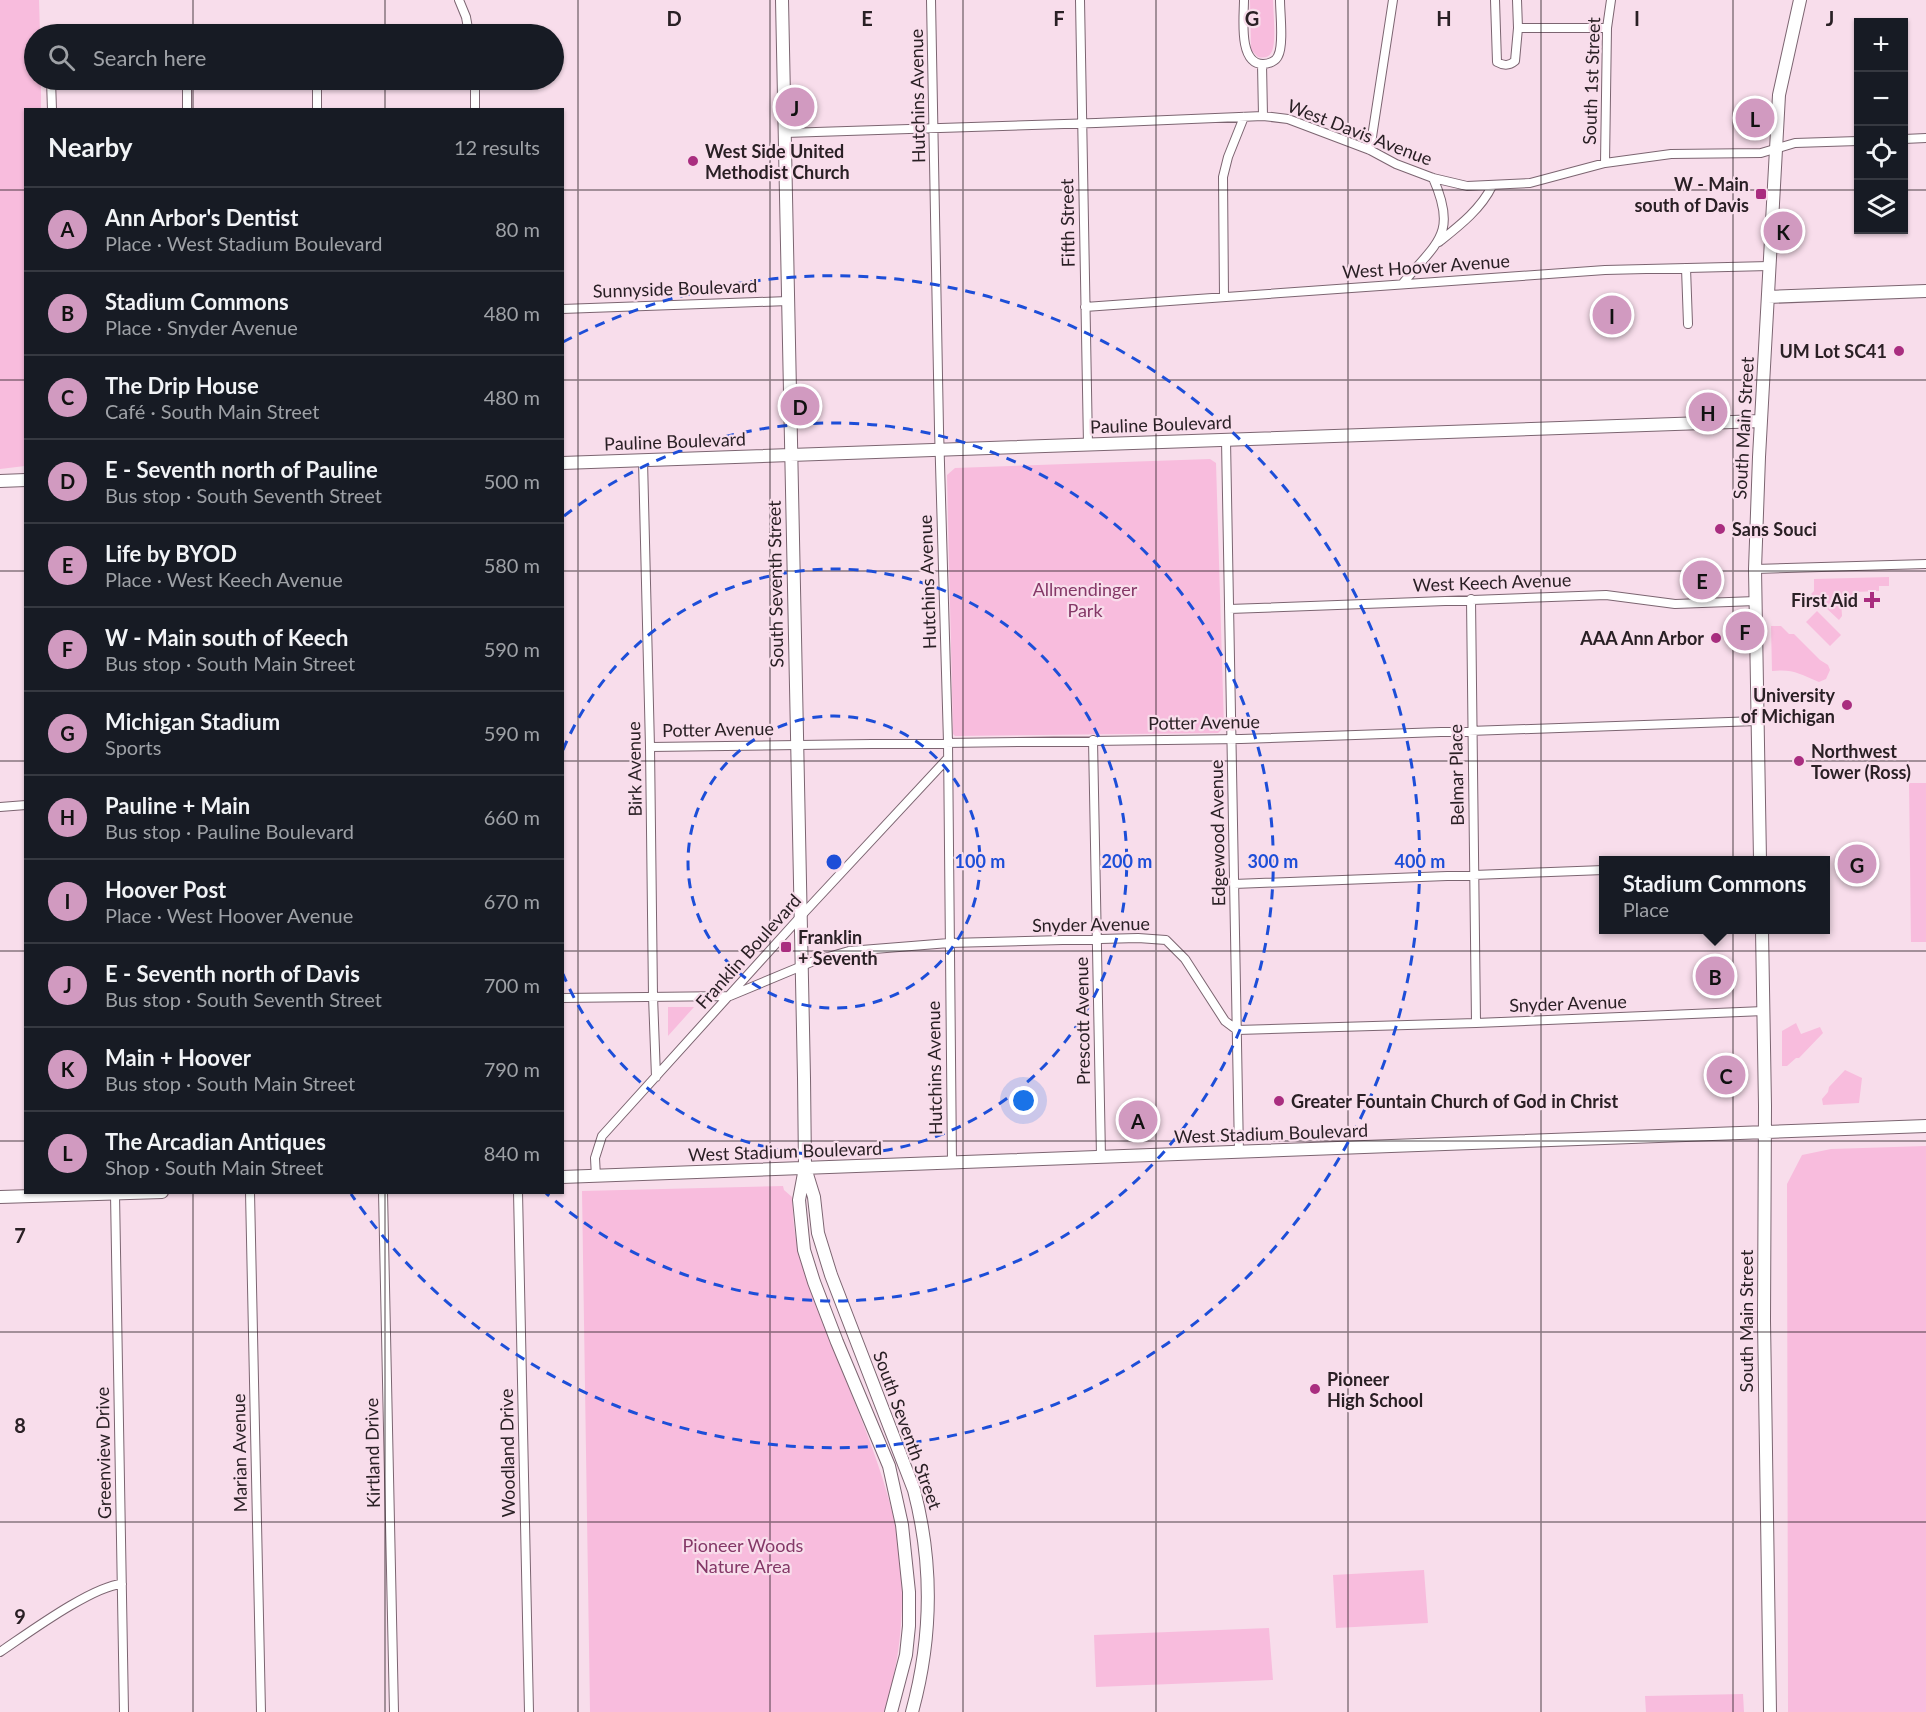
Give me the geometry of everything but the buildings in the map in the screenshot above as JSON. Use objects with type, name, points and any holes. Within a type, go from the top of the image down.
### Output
[{"type":"street","points":[[459,0],[467,24]]},
{"type":"street","name":"South Seventh Street","points":[[782,0],[805,1168],[799,1200],[804,1250],[814,1282],[889,1466],[898,1499],[909,1592],[909,1626],[906,1655],[891,1712]]},
{"type":"street","name":"Hutchins Avenue","points":[[931,0],[948,742],[952,1163]]},
{"type":"street","name":"Fifth Street","points":[[1080,0],[1088,445]]},
{"type":"street","points":[[1244,0],[1247,55],[1253,61],[1262,64],[1273,62],[1278,55],[1280,0]]},
{"type":"street","points":[[1370,150],[1393,0]]},
{"type":"street","points":[[1495,0],[1497,62],[1502,65],[1515,61],[1518,28],[1517,0]]},
{"type":"street","name":"South 1st Street","points":[[1605,163],[1606,28],[1611,0]]},
{"type":"street","name":"South Main Street","points":[[1760,856],[1755,569],[1761,421],[1775,149],[1782,74],[1800,0]]},
{"type":"street","points":[[1518,28],[1606,28]]},
{"type":"street","points":[[1262,64],[1263,116]]},
{"type":"street","points":[[51,90],[52,108]]},
{"type":"street","points":[[187,90],[188,108]]},
{"type":"street","points":[[316,90],[317,108]]},
{"type":"street","points":[[475,90],[475,108]]},
{"type":"street","name":"West Davis Avenue","points":[[784,132],[1082,124],[1263,116],[1288,120],[1370,150],[1396,164],[1433,178],[1467,186],[1530,183],[1605,163],[1671,154],[1761,153],[1795,143],[1854,141]]},
{"type":"street","points":[[1224,297],[1223,177],[1228,157],[1244,117]]},
{"type":"street","points":[[1908,139],[1926,138]]},
{"type":"street","points":[[1433,178],[1444,207],[1444,219],[1438,242]]},
{"type":"street","points":[[1402,283],[1438,242],[1464,222],[1478,207],[1488,196],[1492,186]]},
{"type":"street","name":"West Hoover Avenue","points":[[1085,308],[1402,283],[1605,270],[1769,266]]},
{"type":"street","points":[[1686,268],[1688,324]]},
{"type":"street","points":[[1768,297],[1926,291]]},
{"type":"street","name":"Sunnyside Boulevard","points":[[564,309],[788,301]]},
{"type":"street","name":"Pauline Boulevard","points":[[564,464],[1761,421]]},
{"type":"street","name":"Edgewood Avenue","points":[[1226,440],[1239,1153]]},
{"type":"street","name":"Birk Avenue","points":[[643,460],[656,1077]]},
{"type":"street","points":[[0,481],[24,480]]},
{"type":"street","points":[[1755,569],[1926,564]]},
{"type":"street","name":"West Keech Avenue","points":[[1229,609],[1606,595],[1675,604],[1756,601]]},
{"type":"street","name":"Belmar Place","points":[[1471,599],[1476,1023]]},
{"type":"street","name":"Potter Avenue","points":[[650,747],[1231,739],[1757,721]]},
{"type":"street","name":"Prescott Avenue","points":[[1093,740],[1101,1157]]},
{"type":"street","name":"Franklin Boulevard","points":[[596,1177],[595,1158],[602,1136],[948,758]]},
{"type":"street","points":[[0,807],[24,805]]},
{"type":"street","points":[[1234,884],[1599,870]]},
{"type":"street","name":"South Main Street","points":[[1762,934],[1765,1133],[1764,1321],[1770,1712]]},
{"type":"street","name":"Snyder Avenue","points":[[564,998],[730,996],[802,966],[849,951],[949,943],[1138,938],[1166,940],[1185,959],[1225,1020],[1237,1030],[1764,1011]]},
{"type":"street","name":"West Stadium Boulevard","points":[[564,1177],[1926,1126]]},
{"type":"street","name":"South Seventh Street","points":[[805,1168],[814,1197],[819,1233],[831,1275],[914,1490],[922,1520],[928,1621],[925,1655],[912,1712]]},
{"type":"street","points":[[0,1197],[115,1194]]},
{"type":"street","name":"Greenview Drive","points":[[115,1194],[124,1712]]},
{"type":"street","name":"Marian Avenue","points":[[250,1194],[261,1712]]},
{"type":"street","name":"Kirtland Drive","points":[[383,1194],[394,1712]]},
{"type":"street","name":"Woodland Drive","points":[[518,1194],[529,1712]]},
{"type":"street","points":[[0,1652],[90,1595],[110,1585],[122,1584]]},
{"type":"green space","points":[[0,0],[39,0],[40,24],[24,24],[24,90],[41,90],[41,108],[24,108],[24,466],[0,469]]},
{"type":"green space","points":[[1250,0],[1273,0],[1274,43],[1271,53],[1266,57],[1258,57],[1251,50]]},
{"type":"green space","name":"Allmendinger Park","points":[[1210,459],[1216,463],[1224,727],[1218,733],[955,736],[953,734],[947,475],[955,468]]},
{"type":"green space","points":[[1889,577],[1889,586],[1879,586],[1879,591],[1855,592],[1855,598],[1841,598],[1842,616],[1839,620],[1811,594],[1814,591],[1814,579]]},
{"type":"green space","points":[[1817,611],[1841,635],[1830,646],[1806,622]]},
{"type":"green space","points":[[1771,626],[1781,626],[1789,634],[1794,634],[1828,665],[1830,670],[1826,679],[1819,682],[1791,671],[1772,671]]},
{"type":"green space","points":[[1909,783],[1926,783],[1926,942],[1911,942]]},
{"type":"green space","points":[[668,1007],[694,1007],[668,1036]]},
{"type":"green space","points":[[1796,1023],[1801,1034],[1820,1027],[1823,1033],[1799,1058],[1787,1066],[1782,1066],[1782,1031]]},
{"type":"green space","points":[[1845,1070],[1862,1078],[1859,1103],[1823,1105],[1822,1099],[1829,1087]]},
{"type":"green space","points":[[1926,1146],[1926,1712],[1788,1712],[1787,1184],[1802,1155],[1831,1149]]},
{"type":"green space","name":"Pioneer Woods Nature Area","points":[[783,1186],[792,1197],[795,1233],[808,1284],[875,1457],[895,1526],[902,1579],[902,1606],[897,1660],[884,1712],[590,1712],[582,1191]]},
{"type":"green space","points":[[1424,1570],[1428,1623],[1336,1628],[1333,1575]]},
{"type":"green space","points":[[1269,1628],[1273,1680],[1096,1687],[1094,1635]]},
{"type":"green space","points":[[1743,1694],[1744,1712],[1646,1712],[1645,1696]]},
{"type":"place","name":"E - Seventh north of Davis","points":[[795,107]]},
{"type":"place","name":"The Arcadian Antiques","points":[[1755,118]]},
{"type":"place","name":"West Side United Methodist Church","points":[[693,161]]},
{"type":"place","name":"W - Main south of Davis","points":[[1761,194]]},
{"type":"place","name":"Main + Hoover","points":[[1783,231]]},
{"type":"place","name":"Hoover Post","points":[[1612,315]]},
{"type":"place","name":"UM Lot SC41","points":[[1899,351]]},
{"type":"place","name":"E - Seventh north of Pauline","points":[[800,406]]},
{"type":"place","name":"Pauline + Main","points":[[1708,412]]},
{"type":"place","name":"Sans Souci","points":[[1720,529]]},
{"type":"place","name":"Life by BYOD","points":[[1702,580]]},
{"type":"place","name":"First Aid","points":[[1872,600]]},
{"type":"place","name":"W - Main south of Keech","points":[[1745,631]]},
{"type":"place","name":"AAA Ann Arbor","points":[[1716,638]]},
{"type":"place","name":"University of Michigan","points":[[1847,705]]},
{"type":"place","name":"Northwest Tower (Ross)","points":[[1799,761]]},
{"type":"place","name":"Michigan Stadium","points":[[1857,864]]},
{"type":"place","name":"Franklin + Seventh","points":[[786,947]]},
{"type":"place","name":"Stadium Commons","points":[[1715,976]]},
{"type":"place","name":"The Drip House","points":[[1726,1075]]},
{"type":"place","name":"Greater Fountain Church of God in Christ","points":[[1279,1101]]},
{"type":"place","name":"Ann Arbor's Dentist","points":[[1138,1120]]},
{"type":"place","name":"Pioneer High School","points":[[1315,1389]]}]
